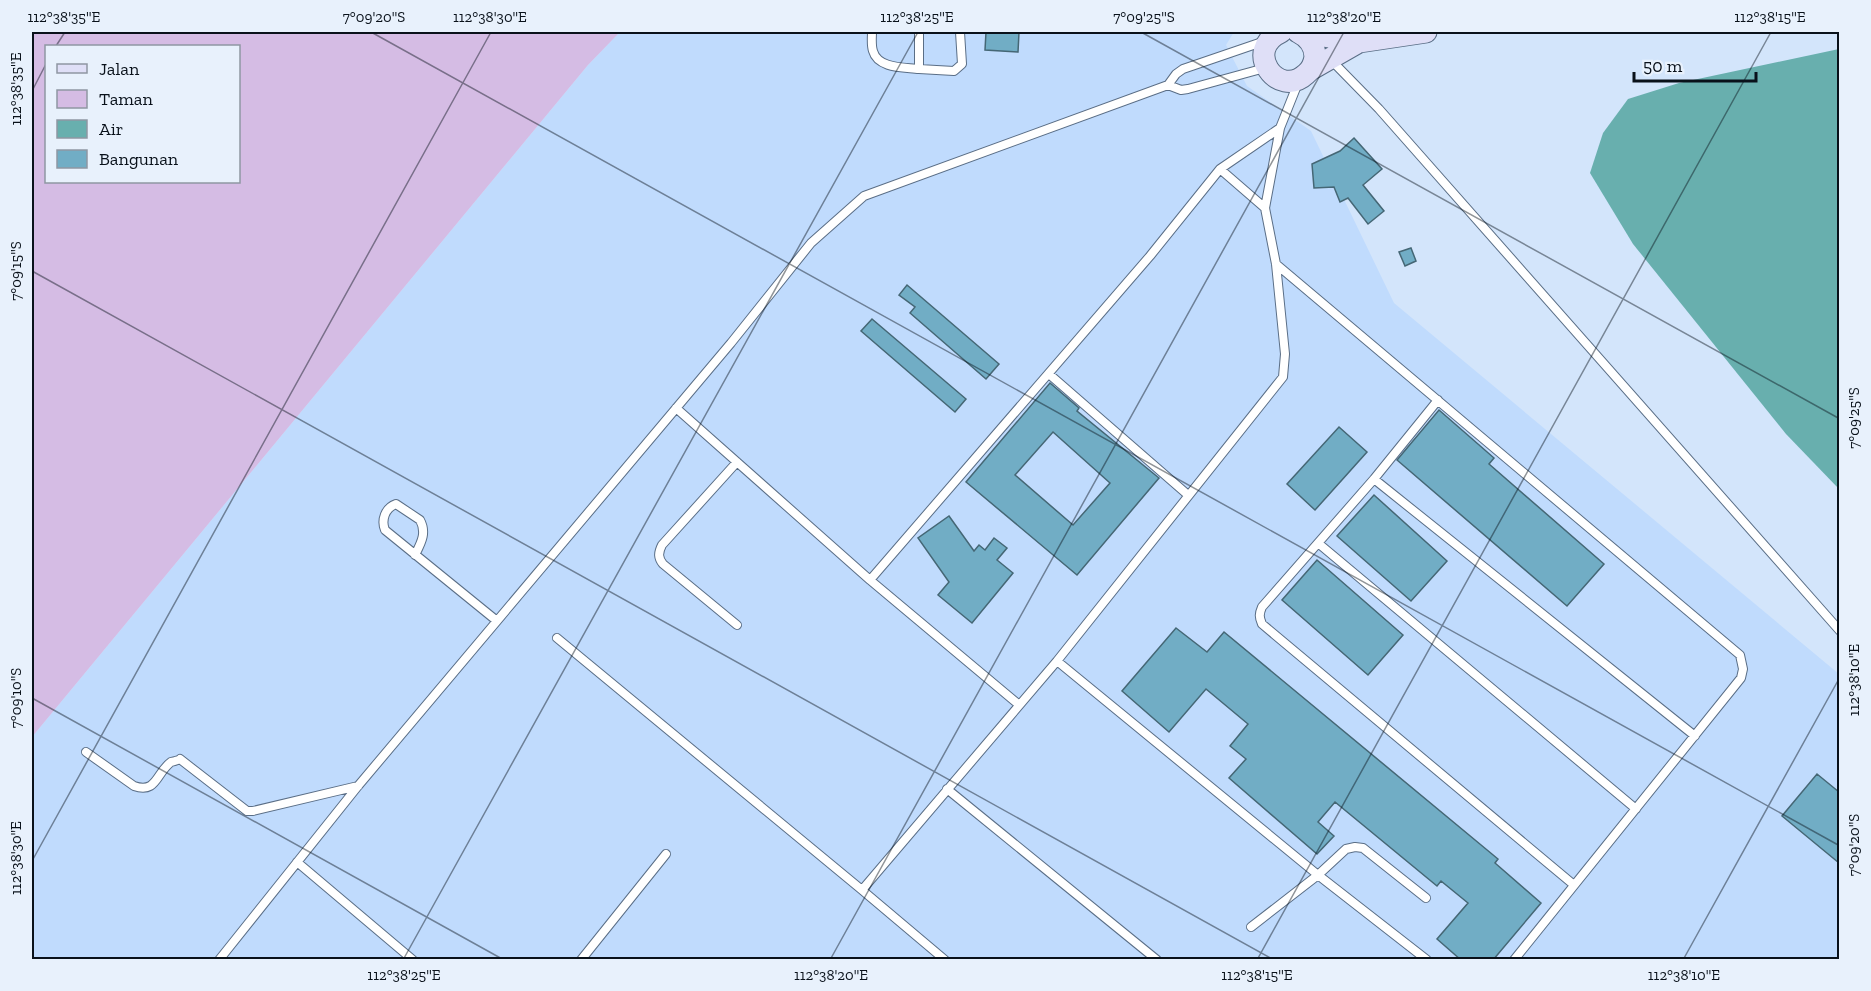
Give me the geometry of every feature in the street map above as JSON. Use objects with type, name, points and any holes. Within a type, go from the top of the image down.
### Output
[{"type":"main road","points":[[1298,32],[1359,42],[1426,32]]},
{"type":"main road","points":[[1298,32],[1310,40],[1315,55],[1305,75]]},
{"type":"main road","points":[[1272,35],[1264,54],[1266,68],[1271,74],[1284,81],[1305,75],[1359,42]]},
{"type":"lane","points":[[872,32],[872,50],[881,62],[919,69],[954,71],[962,64],[960,32]]},
{"type":"lane","points":[[919,32],[919,69]]},
{"type":"lane","points":[[223,958],[358,786],[731,343],[811,243],[864,196],[1168,85],[1183,69],[1272,35]]},
{"type":"lane","points":[[1330,58],[1387,118],[1839,631]]},
{"type":"lane","points":[[1168,85],[1181,90],[1188,89],[1266,68]]},
{"type":"lane","points":[[862,890],[1018,704],[1057,661],[1283,377],[1286,354],[1276,264],[1265,208],[1280,128],[1305,75]]},
{"type":"lane","points":[[870,580],[1150,256],[1220,169],[1280,128]]},
{"type":"lane","points":[[1220,169],[1265,208]]},
{"type":"lane","points":[[1276,264],[1740,655],[1743,669],[1741,678],[1514,960]]},
{"type":"lane","points":[[1049,374],[1188,495]]},
{"type":"lane","points":[[1438,400],[1374,479],[1262,607],[1259,614],[1262,624],[1574,885]]},
{"type":"lane","points":[[676,408],[870,580],[1018,704]]},
{"type":"lane","points":[[736,625],[663,564],[659,551],[737,462]]},
{"type":"lane","points":[[1374,479],[1695,736]]},
{"type":"lane","points":[[415,555],[422,542],[422,523],[396,504],[391,506],[385,513],[383,528],[437,574],[497,621]]},
{"type":"lane","points":[[1318,543],[1636,809]]},
{"type":"lane","points":[[557,638],[945,960]]},
{"type":"lane","points":[[1057,661],[1427,960]]},
{"type":"lane","points":[[86,752],[134,786],[143,789],[150,787],[171,762],[180,759],[247,811],[259,811],[358,786]]},
{"type":"lane","points":[[947,789],[1157,960]]},
{"type":"lane","points":[[1251,927],[1346,849],[1355,847],[1363,848],[1426,898]]},
{"type":"lane","points":[[581,960],[666,854]]},
{"type":"lane","points":[[297,862],[413,960]]},
{"type":"shaded area","points":[[620,32],[1234,32],[1226,45],[1247,86],[1311,131],[1394,303],[1839,674],[1839,959],[32,960],[32,737],[588,65]]},
{"type":"green space","points":[[32,32],[620,32],[588,65],[32,737]]},
{"type":"water","points":[[1840,49],[1839,489],[1786,434],[1633,244],[1590,173],[1603,133],[1628,99],[1679,83]]},
{"type":"building","points":[[986,32],[1019,32],[1018,52],[985,50]]},
{"type":"building","points":[[1354,138],[1382,169],[1363,185],[1384,211],[1368,224],[1348,198],[1340,202],[1334,187],[1314,188],[1312,164],[1340,151]]},
{"type":"building","points":[[1411,248],[1416,261],[1405,266],[1399,252]]},
{"type":"building","points":[[907,285],[999,364],[986,379],[910,313],[915,307],[899,295]]},
{"type":"building","points":[[872,319],[966,399],[955,412],[861,331]]},
{"type":"building","points":[[1050,383],[1079,408],[1077,411],[1159,478],[1077,575],[966,482]],"holes":[[[1053,432],[1110,483],[1073,525],[1015,475]]]},
{"type":"building","points":[[1439,410],[1494,458],[1489,464],[1604,564],[1567,606],[1397,460]]},
{"type":"building","points":[[1339,427],[1367,452],[1315,510],[1287,484]]},
{"type":"building","points":[[1374,495],[1447,561],[1411,601],[1337,536]]},
{"type":"building","points":[[949,516],[974,551],[979,545],[985,550],[994,538],[1007,548],[997,560],[1013,573],[972,623],[938,595],[949,582],[918,538]]},
{"type":"building","points":[[1317,560],[1403,635],[1368,675],[1282,600]]},
{"type":"building","points":[[1176,628],[1207,652],[1224,632],[1498,859],[1495,863],[1541,903],[1493,960],[1461,960],[1437,939],[1468,903],[1441,881],[1437,886],[1335,802],[1318,822],[1334,836],[1317,854],[1229,778],[1246,759],[1230,746],[1248,724],[1206,689],[1169,732],[1122,691]]},
{"type":"building","points":[[1817,774],[1839,792],[1839,863],[1782,816]]}]
